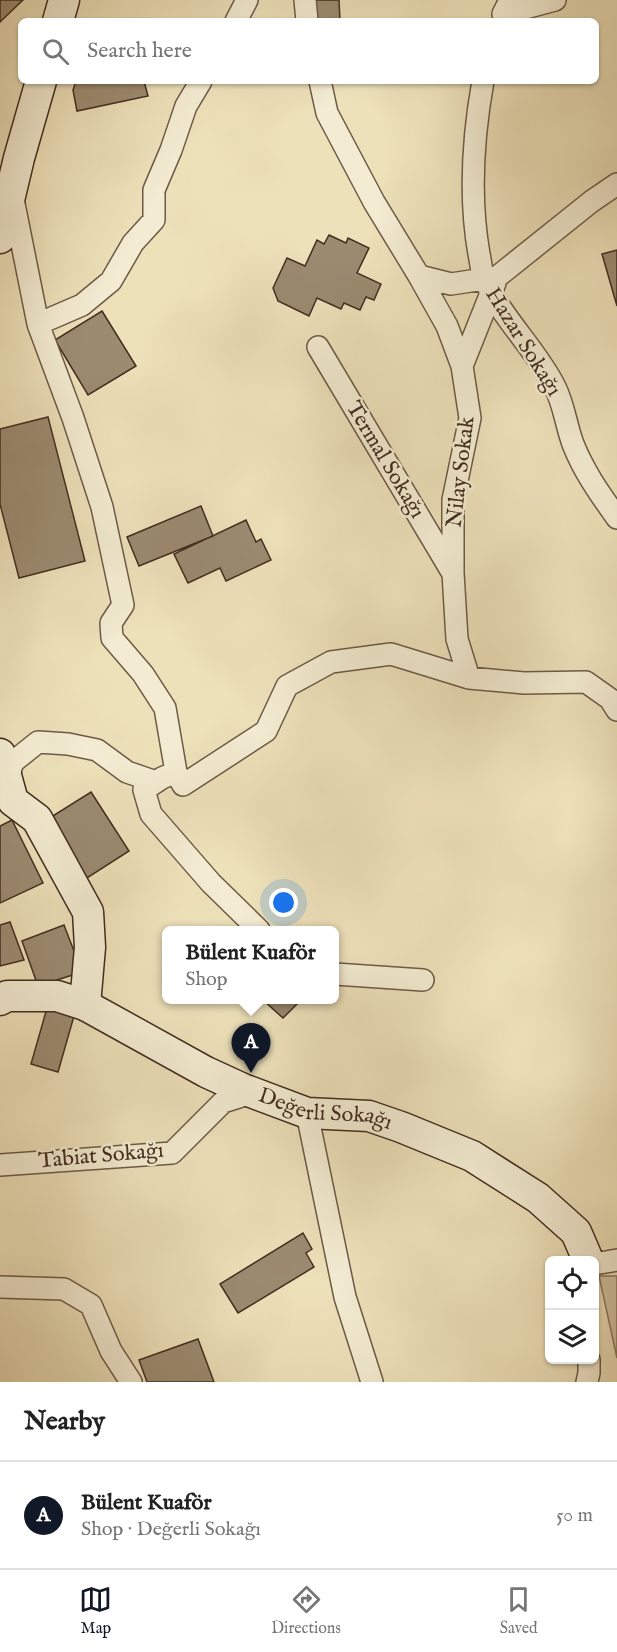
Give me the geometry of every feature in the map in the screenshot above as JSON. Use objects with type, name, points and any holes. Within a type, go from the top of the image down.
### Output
[{"type":"street","points":[[59,18],[64,0]]},
{"type":"street","points":[[238,18],[247,0]]},
{"type":"street","points":[[305,0],[307,18]]},
{"type":"street","points":[[504,12],[555,0]]},
{"type":"street","points":[[0,238],[6,183],[40,84]]},
{"type":"street","points":[[38,324],[82,305],[111,281],[133,243],[154,220],[154,190],[186,106],[199,84]]},
{"type":"street","name":"Nilay Sokak","points":[[321,84],[327,113],[374,202],[447,326],[462,366],[470,418],[453,500],[453,573],[458,639],[469,678]]},
{"type":"street","name":"Hazar Sokağı","points":[[482,84],[478,109],[473,176],[474,225],[491,283],[509,323],[536,356],[555,387],[565,411],[573,442],[590,480],[617,518]]},
{"type":"street","points":[[6,183],[38,324],[73,418],[102,507],[123,605],[111,623],[112,638],[143,674],[165,708],[176,772],[183,785],[266,731],[287,686],[331,662],[390,654],[469,678],[524,683],[586,682],[610,699],[617,710]]},
{"type":"street","points":[[462,366],[491,283],[592,201],[617,184]]},
{"type":"street","points":[[419,276],[451,284],[491,283]]},
{"type":"street","name":"Termal Sokağı","points":[[318,347],[453,573]]},
{"type":"street","points":[[85,1005],[90,947],[88,912],[37,819],[13,801],[3,777],[13,762],[38,742],[68,744],[97,750],[127,771],[156,782]]},
{"type":"street","points":[[176,772],[144,790],[151,814],[211,883],[256,926]]},
{"type":"street","points":[[339,974],[423,980]]},
{"type":"street","name":"Değerli Sokağı","points":[[0,1000],[7,996],[57,996],[85,1005],[206,1072],[307,1113],[369,1116],[472,1156],[538,1198],[569,1225],[576,1232],[586,1256]]},
{"type":"street","name":"Tabiat Sokağı","points":[[0,1165],[172,1153],[224,1102],[254,1092]]},
{"type":"street","points":[[307,1113],[345,1297],[372,1382]]},
{"type":"street","points":[[599,1263],[617,1260]]},
{"type":"street","points":[[0,1287],[64,1289],[91,1305],[111,1351],[131,1382]]},
{"type":"street","points":[[587,1382],[589,1364]]},
{"type":"shaded area","points":[[599,1276],[617,1276],[617,1358]]},
{"type":"building","points":[[0,0],[23,0],[0,22]]},
{"type":"building","points":[[305,0],[339,0],[340,18],[307,18]]},
{"type":"building","points":[[75,84],[145,84],[148,96],[77,111],[73,90]]},
{"type":"building","points":[[329,235],[346,243],[348,238],[369,248],[357,273],[381,284],[374,300],[366,297],[360,310],[344,303],[341,309],[317,298],[309,316],[278,301],[273,288],[287,258],[305,266],[317,240],[324,244]]},
{"type":"building","points":[[617,250],[617,306],[602,254]]},
{"type":"building","points":[[102,311],[136,366],[88,395],[55,340]]},
{"type":"building","points":[[48,417],[85,561],[19,578],[0,504],[0,429]]},
{"type":"building","points":[[201,506],[213,536],[139,566],[127,537]]},
{"type":"building","points":[[246,520],[256,542],[261,539],[271,560],[226,581],[220,568],[188,583],[174,554]]},
{"type":"building","points":[[91,792],[129,851],[87,878],[48,819]]},
{"type":"building","points":[[12,820],[43,883],[0,903],[0,826]]},
{"type":"building","points":[[10,922],[24,960],[0,966],[0,925]]},
{"type":"building","points":[[64,925],[82,972],[38,986],[22,941]]},
{"type":"building","points":[[267,1004],[297,1004],[283,1018]]},
{"type":"building","points":[[47,1008],[74,1016],[58,1072],[31,1064]]},
{"type":"building","points":[[303,1233],[312,1249],[306,1253],[314,1267],[238,1313],[220,1284]]},
{"type":"building","points":[[198,1339],[214,1382],[147,1382],[139,1360]]},
{"type":"place","name":"Bülent Kuaför","points":[[251,1073]]}]
